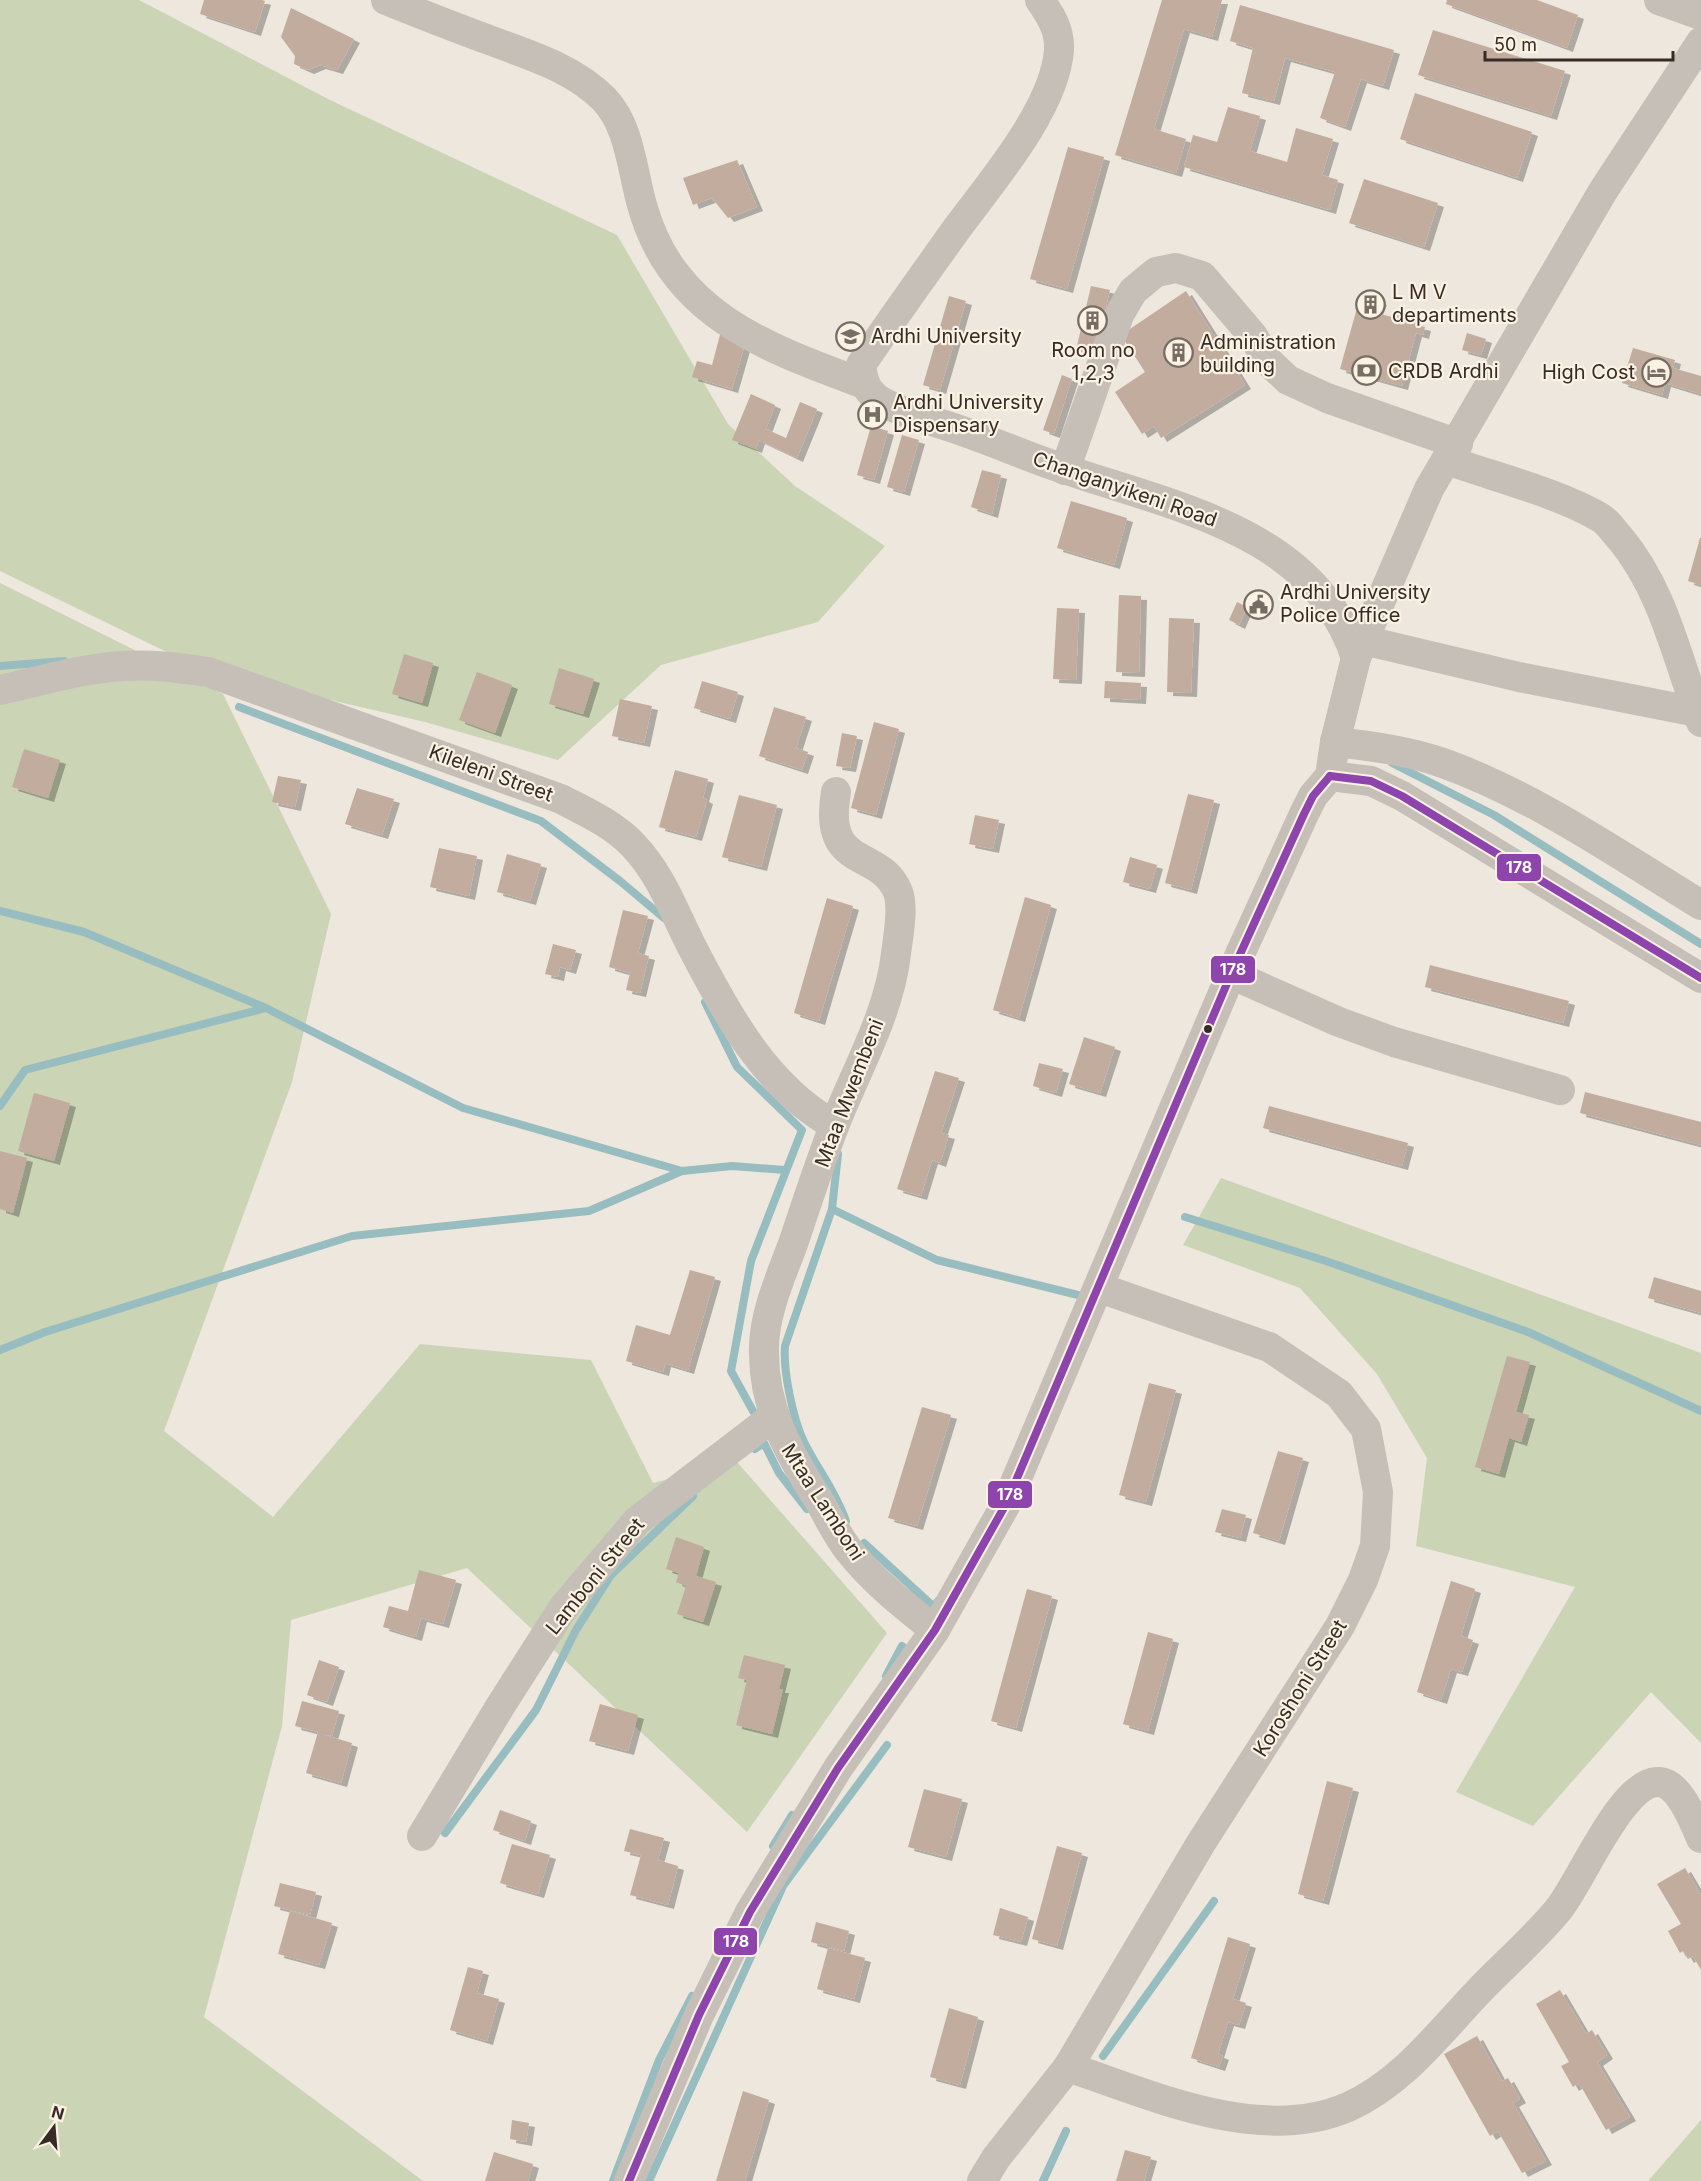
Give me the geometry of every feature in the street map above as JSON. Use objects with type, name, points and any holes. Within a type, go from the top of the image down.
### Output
[{"type":"street","name":"Changanyikeni Road","points":[[386,0],[549,63],[579,78],[605,101],[624,132],[655,246],[683,285],[713,312],[751,337],[864,384],[879,399],[1065,470],[1188,508],[1245,533],[1299,569],[1360,649]]},
{"type":"street","points":[[1659,0],[1701,15]]},
{"type":"street","points":[[864,384],[861,365],[998,174],[1033,121],[1053,76],[1059,49],[1053,8]]},
{"type":"street","points":[[629,2181],[699,2015],[750,1912],[838,1768],[935,1630],[1006,1504],[1100,1288],[1231,974],[1313,796],[1330,777],[1335,742],[1360,649],[1416,517],[1603,190],[1700,44]]},
{"type":"street","points":[[1065,470],[1119,315],[1133,291],[1156,272],[1176,268],[1202,276],[1253,336],[1268,362],[1288,380],[1604,519],[1633,555],[1658,601],[1681,659],[1699,717],[1519,677],[1360,649]]},
{"type":"street","name":"Kileleni Street","points":[[0,690],[73,673],[123,666],[170,666],[208,672],[561,799],[603,822],[635,847],[668,896],[692,948],[731,1018],[761,1062],[803,1106],[834,1125]]},
{"type":"street","points":[[1335,742],[1408,753],[1442,763],[1513,793],[1701,904]]},
{"type":"street","points":[[1330,777],[1371,781],[1402,796],[1701,978]]},
{"type":"street","name":"Mtaa Mwembeni","points":[[773,1417],[764,1378],[764,1343],[772,1302],[834,1125],[875,1032],[896,956],[900,911],[898,893],[888,877],[847,850],[836,835],[833,812],[836,792]]},
{"type":"street","points":[[1231,974],[1339,1022],[1394,1042],[1560,1090]]},
{"type":"street","name":"Koroshoni Street","points":[[982,2181],[996,2158],[1068,2067],[1201,1843],[1340,1626],[1363,1580],[1375,1546],[1378,1492],[1366,1430],[1339,1394],[1269,1347],[1100,1288]]},
{"type":"street","name":"Mtaa Lamboni","points":[[773,1417],[788,1452],[851,1553],[906,1608],[935,1630]]},
{"type":"street","name":"Lamboni Street","points":[[422,1836],[563,1608],[637,1521],[773,1417]]},
{"type":"street","points":[[1068,2067],[1173,2103],[1235,2118],[1293,2121],[1347,2107],[1403,2073],[1560,1909],[1596,1846],[1636,1792],[1649,1783],[1659,1782],[1670,1785],[1681,1799],[1701,1838]]},
{"type":"green space","points":[[0,0],[139,0],[330,100],[617,235],[728,424],[795,486],[885,546],[818,622],[661,665],[558,760],[425,722],[206,671],[0,571]]},
{"type":"green space","points":[[0,583],[223,694],[331,914],[292,1082],[164,1431],[273,1517],[420,1344],[591,1360],[653,1483],[737,1462],[887,1633],[747,1832],[467,1568],[291,1620],[282,1726],[204,2017],[423,2181],[0,2181]]},
{"type":"green space","points":[[1221,1178],[1701,1353],[1701,1743],[1651,1692],[1533,1826],[1456,1792],[1575,1587],[1416,1546],[1427,1458],[1377,1374],[1300,1288],[1183,1245]]},
{"type":"green space","points":[[1701,2120],[1701,2181],[1649,2181],[1649,2180]]},
{"type":"building","points":[[204,0],[265,1],[255,32],[200,14]]},
{"type":"building","points":[[1162,0],[1222,0],[1212,37],[1184,29],[1154,129],[1186,139],[1176,173],[1115,155]]},
{"type":"building","points":[[1447,0],[1537,0],[1578,15],[1567,48],[1446,4]]},
{"type":"building","points":[[1240,5],[1394,50],[1383,86],[1361,79],[1345,127],[1320,118],[1335,72],[1285,58],[1274,101],[1242,93],[1253,48],[1230,41]]},
{"type":"building","points":[[291,8],[354,39],[337,70],[320,65],[308,70],[294,64],[295,56],[281,37]]},
{"type":"building","points":[[1433,30],[1565,71],[1551,116],[1418,75]]},
{"type":"building","points":[[1415,93],[1532,132],[1517,178],[1400,139]]},
{"type":"building","points":[[1228,107],[1260,116],[1250,151],[1287,162],[1296,128],[1333,139],[1322,175],[1338,180],[1330,210],[1184,167],[1193,135],[1217,142]]},
{"type":"building","points":[[1068,147],[1104,157],[1067,289],[1030,279]]},
{"type":"building","points":[[737,160],[757,207],[728,218],[712,198],[693,205],[683,178]]},
{"type":"building","points":[[1364,179],[1438,203],[1424,247],[1349,223]]},
{"type":"building","name":"Room no 1,2,3","points":[[1091,286],[1110,290],[1094,355],[1076,350]]},
{"type":"building","name":"Administration building","points":[[1186,291],[1245,385],[1161,438],[1154,426],[1142,434],[1115,392],[1145,372],[1121,335]]},
{"type":"building","points":[[949,296],[966,301],[940,390],[923,385]]},
{"type":"building","name":"L M V departiments","points":[[1364,297],[1381,301],[1377,311],[1361,307]]},
{"type":"building","points":[[1357,308],[1396,318],[1398,311],[1415,316],[1413,324],[1425,327],[1423,335],[1416,333],[1402,386],[1340,369]]},
{"type":"building","points":[[721,331],[747,337],[732,389],[692,377],[697,361],[712,365]]},
{"type":"building","points":[[1467,333],[1486,339],[1481,355],[1462,350]]},
{"type":"building","name":"High Cost","points":[[1633,348],[1675,360],[1673,368],[1701,376],[1701,394],[1665,383],[1662,395],[1622,383]]},
{"type":"building","points":[[1062,375],[1072,379],[1054,434],[1043,430]]},
{"type":"building","points":[[751,394],[775,405],[766,429],[786,438],[800,402],[817,409],[797,458],[759,440],[756,449],[732,440]]},
{"type":"building","points":[[871,426],[888,431],[874,480],[857,475]]},
{"type":"building","points":[[902,435],[919,440],[904,492],[887,487]]},
{"type":"building","points":[[982,470],[1001,475],[992,514],[971,507]]},
{"type":"building","points":[[1071,501],[1127,518],[1114,565],[1057,548]]},
{"type":"building","points":[[1701,538],[1701,585],[1688,581]]},
{"type":"building","points":[[1119,595],[1141,596],[1139,673],[1116,672]]},
{"type":"building","points":[[1237,602],[1247,607],[1239,625],[1229,620]]},
{"type":"building","points":[[1057,608],[1079,609],[1076,680],[1053,679]]},
{"type":"building","points":[[1169,618],[1194,619],[1191,693],[1167,692]]},
{"type":"building","points":[[404,654],[433,663],[422,703],[392,694]]},
{"type":"building","points":[[559,668],[594,679],[583,714],[549,704]]},
{"type":"building","points":[[477,672],[512,685],[495,733],[459,720]]},
{"type":"building","points":[[702,681],[738,692],[730,719],[694,708]]},
{"type":"building","points":[[1105,681],[1141,683],[1140,700],[1104,698]]},
{"type":"building","points":[[620,699],[652,706],[644,743],[612,736]]},
{"type":"building","points":[[774,707],[806,717],[796,748],[808,752],[802,770],[759,756]]},
{"type":"building","points":[[874,722],[899,729],[876,815],[851,808]]},
{"type":"building","points":[[842,733],[857,736],[850,768],[836,766]]},
{"type":"building","points":[[24,749],[60,760],[48,798],[12,787]]},
{"type":"building","points":[[675,770],[708,779],[703,798],[707,800],[696,837],[659,827]]},
{"type":"building","points":[[278,776],[301,780],[295,807],[272,802]]},
{"type":"building","points":[[357,788],[394,799],[382,835],[345,824]]},
{"type":"building","points":[[1188,794],[1214,800],[1191,890],[1165,883]]},
{"type":"building","points":[[739,795],[777,805],[761,867],[722,857]]},
{"type":"building","points":[[975,815],[999,820],[993,849],[969,844]]},
{"type":"building","points":[[439,848],[477,856],[469,896],[430,887]]},
{"type":"building","points":[[507,854],[541,864],[530,901],[497,892]]},
{"type":"building","points":[[1130,857],[1157,865],[1150,889],[1123,882]]},
{"type":"building","points":[[1025,897],[1051,905],[1019,1018],[993,1010]]},
{"type":"building","points":[[827,898],[853,906],[819,1021],[794,1013]]},
{"type":"building","points":[[623,910],[648,916],[638,953],[649,956],[640,993],[626,990],[630,973],[609,967]]},
{"type":"building","points":[[553,944],[576,950],[570,970],[560,967],[558,977],[545,974]]},
{"type":"building","points":[[1430,965],[1569,1001],[1563,1023],[1425,987]]},
{"type":"building","points":[[1084,1037],[1115,1047],[1100,1093],[1069,1084]]},
{"type":"building","points":[[1039,1063],[1063,1069],[1056,1093],[1033,1086]]},
{"type":"building","points":[[935,1071],[959,1078],[941,1133],[949,1135],[940,1163],[932,1160],[921,1196],[897,1189]]},
{"type":"building","points":[[1585,1092],[1701,1122],[1701,1145],[1580,1113]]},
{"type":"building","points":[[34,1093],[70,1103],[54,1161],[18,1151]]},
{"type":"building","points":[[1269,1106],[1408,1143],[1402,1166],[1263,1128]]},
{"type":"building","points":[[0,1151],[27,1158],[13,1213],[0,1209]]},
{"type":"building","points":[[690,1270],[715,1277],[688,1370],[665,1363],[663,1372],[626,1361],[636,1325],[670,1335]]},
{"type":"building","points":[[1654,1277],[1701,1291],[1701,1313],[1648,1298]]},
{"type":"building","points":[[1507,1356],[1530,1362],[1516,1412],[1529,1415],[1521,1442],[1509,1438],[1499,1474],[1475,1467]]},
{"type":"building","points":[[1149,1383],[1176,1390],[1146,1502],[1119,1495]]},
{"type":"building","points":[[922,1407],[951,1415],[917,1526],[888,1518]]},
{"type":"building","points":[[1278,1451],[1303,1458],[1279,1541],[1253,1533]]},
{"type":"building","points":[[1222,1509],[1246,1515],[1240,1538],[1215,1532]]},
{"type":"building","points":[[676,1537],[704,1547],[696,1576],[716,1582],[703,1622],[677,1614],[686,1586],[676,1582],[679,1573],[666,1569]]},
{"type":"building","points":[[419,1570],[456,1580],[443,1624],[421,1618],[416,1637],[383,1627],[389,1606],[408,1611]]},
{"type":"building","points":[[1451,1581],[1475,1589],[1461,1636],[1473,1640],[1462,1672],[1451,1669],[1441,1700],[1417,1692]]},
{"type":"building","points":[[1027,1589],[1052,1596],[1016,1728],[991,1721]]},
{"type":"building","points":[[1148,1632],[1173,1639],[1148,1731],[1123,1724]]},
{"type":"building","points":[[744,1655],[785,1665],[779,1689],[783,1689],[772,1734],[736,1725],[747,1680],[738,1678]]},
{"type":"building","points":[[319,1660],[339,1667],[327,1702],[307,1695]]},
{"type":"building","points":[[302,1701],[339,1711],[332,1736],[321,1734],[352,1743],[341,1783],[306,1773],[318,1732],[295,1726]]},
{"type":"building","points":[[600,1704],[638,1715],[628,1751],[589,1741]]},
{"type":"building","points":[[1327,1781],[1353,1788],[1323,1901],[1298,1894]]},
{"type":"building","points":[[924,1789],[962,1799],[946,1857],[908,1847]]},
{"type":"building","points":[[500,1810],[531,1821],[525,1841],[493,1830]]},
{"type":"building","points":[[630,1829],[664,1838],[658,1860],[678,1866],[668,1905],[630,1895],[641,1855],[624,1851]]},
{"type":"building","points":[[512,1844],[550,1855],[538,1894],[500,1883]]},
{"type":"building","points":[[1057,1846],[1082,1853],[1057,1946],[1032,1939]]},
{"type":"building","points":[[1685,1868],[1701,1895],[1701,1970],[1693,1956],[1688,1959],[1683,1951],[1680,1953],[1668,1931],[1681,1924],[1657,1884]]},
{"type":"building","points":[[280,1883],[316,1892],[310,1915],[274,1906]]},
{"type":"building","points":[[1000,1908],[1028,1917],[1021,1942],[993,1935]]},
{"type":"building","points":[[290,1911],[332,1923],[319,1965],[278,1954]]},
{"type":"building","points":[[816,1922],[849,1931],[844,1951],[811,1942]]},
{"type":"building","points":[[1228,1937],[1250,1944],[1233,1999],[1246,2003],[1239,2025],[1228,2022],[1218,2054],[1223,2056],[1219,2067],[1191,2058]]},
{"type":"building","points":[[828,1948],[865,1958],[854,1999],[817,1989]]},
{"type":"building","points":[[468,1967],[483,1971],[477,1993],[499,1999],[487,2041],[450,2030]]},
{"type":"building","points":[[1560,1990],[1586,2034],[1592,2030],[1607,2055],[1597,2062],[1630,2117],[1606,2130],[1579,2083],[1573,2087],[1561,2066],[1569,2062],[1536,2004]]},
{"type":"building","points":[[949,2008],[978,2017],[960,2085],[930,2077]]},
{"type":"building","points":[[1477,2036],[1502,2081],[1508,2078],[1520,2099],[1513,2103],[1546,2161],[1522,2173],[1498,2131],[1490,2136],[1444,2054]]},
{"type":"building","points":[[743,2091],[769,2100],[745,2181],[716,2181]]},
{"type":"building","points":[[512,2120],[529,2123],[526,2142],[510,2139]]},
{"type":"building","points":[[1125,2150],[1151,2157],[1144,2181],[1116,2181]]},
{"type":"building","points":[[494,2152],[533,2164],[528,2181],[485,2181]]},
{"type":"waterway","points":[[0,666],[64,661]]},
{"type":"waterway","points":[[239,707],[541,821],[620,881],[664,918]]},
{"type":"waterway","points":[[1392,763],[1494,815],[1701,944]]},
{"type":"waterway","points":[[0,911],[84,932],[266,1008],[463,1108],[682,1171],[732,1166],[785,1170]]},
{"type":"waterway","points":[[705,1002],[737,1067],[802,1130],[751,1261],[731,1371],[753,1411]]},
{"type":"waterway","points":[[0,1106],[25,1070],[266,1008]]},
{"type":"waterway","points":[[838,1154],[832,1209],[785,1346],[785,1356],[790,1395],[800,1432],[846,1521]]},
{"type":"waterway","points":[[0,1350],[45,1332],[352,1236],[589,1211],[682,1171]]},
{"type":"waterway","points":[[832,1209],[937,1260],[1086,1297]]},
{"type":"waterway","points":[[1185,1217],[1326,1261],[1528,1332],[1701,1411]]},
{"type":"waterway","points":[[755,1449],[764,1443],[779,1473],[807,1509]]},
{"type":"waterway","points":[[445,1833],[536,1710],[576,1630],[611,1575],[693,1496]]},
{"type":"waterway","points":[[864,1543],[934,1607],[938,1601]]},
{"type":"waterway","points":[[886,1676],[902,1646]]},
{"type":"waterway","points":[[649,2181],[783,1886],[887,1745]]},
{"type":"waterway","points":[[773,1846],[792,1815]]},
{"type":"waterway","points":[[1103,2056],[1214,1901]]},
{"type":"waterway","points":[[613,2181],[659,2060],[692,1996]]},
{"type":"waterway","points":[[1043,2181],[1066,2131]]},
{"type":"transit line","name":"178","points":[[1330,776],[1371,781],[1402,796],[1701,978]]},
{"type":"transit line","name":"178","points":[[629,2181],[699,2015],[750,1912],[838,1768],[935,1630],[1006,1504],[1231,974],[1304,814],[1313,796],[1330,776]]},
{"type":"place","name":"L M V departiments","points":[[1371,304]]},
{"type":"place","name":"Room no 1,2,3","points":[[1093,320]]},
{"type":"place","name":"Ardhi University","points":[[850,336]]},
{"type":"place","name":"Administration building","points":[[1179,353]]},
{"type":"place","name":"CRDB Ardhi","points":[[1367,371]]},
{"type":"place","name":"High Cost","points":[[1656,372]]},
{"type":"place","name":"Ardhi University Dispensary","points":[[872,414]]},
{"type":"place","name":"Ardhi University Police Office","points":[[1259,604]]}]
